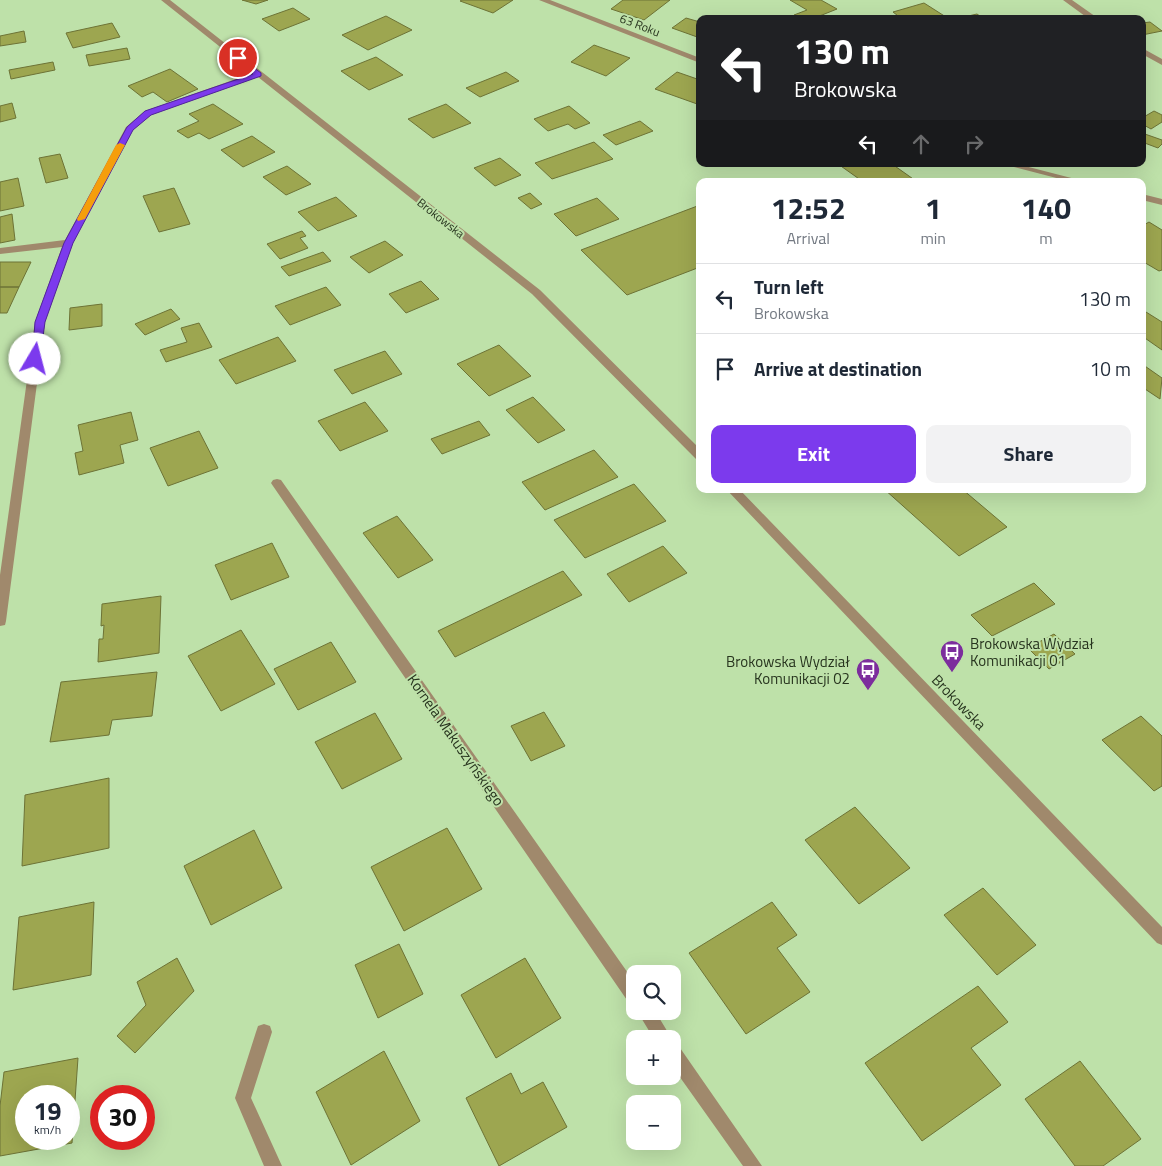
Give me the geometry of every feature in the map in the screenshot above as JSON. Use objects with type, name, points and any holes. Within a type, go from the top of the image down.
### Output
[{"type":"street","name":"Brokowska","points":[[165,0],[536,292],[696,452]]},
{"type":"street","name":"63 Roku","points":[[543,0],[696,60]]},
{"type":"street","points":[[1067,0],[1089,15]]},
{"type":"street","points":[[1146,53],[1162,63]]},
{"type":"street","points":[[0,621],[40,322],[68,243],[130,128],[148,113],[258,74]]},
{"type":"street","points":[[1020,167],[1065,178]]},
{"type":"street","points":[[1146,198],[1162,202]]},
{"type":"street","points":[[0,250],[68,243]]},
{"type":"street","name":"Kornela Makuszyńskiego","points":[[278,483],[626,984]]},
{"type":"street","name":"Brokowska","points":[[736,493],[1162,938]]},
{"type":"street","points":[[264,1032],[243,1098],[273,1166]]},
{"type":"street","points":[[681,1064],[753,1166]]},
{"type":"building","points":[[242,0],[268,0],[256,4]]},
{"type":"building","points":[[513,0],[493,13],[460,1]]},
{"type":"building","points":[[623,0],[670,0],[644,20],[611,9]]},
{"type":"building","points":[[790,0],[821,0],[837,9],[822,15],[794,15],[807,10]]},
{"type":"building","points":[[924,3],[943,15],[897,15],[893,12]]},
{"type":"building","points":[[293,8],[310,19],[279,31],[262,19]]},
{"type":"building","points":[[386,16],[412,30],[368,50],[342,35]]},
{"type":"building","points":[[686,18],[696,21],[696,37],[672,28]]},
{"type":"building","points":[[1146,22],[1150,22],[1162,31],[1146,34]]},
{"type":"building","points":[[112,23],[120,37],[73,48],[66,33]]},
{"type":"building","points":[[24,31],[26,42],[0,46],[0,36]]},
{"type":"building","points":[[594,45],[630,58],[606,76],[571,62]]},
{"type":"building","points":[[127,48],[130,59],[89,66],[86,55]]},
{"type":"building","points":[[376,57],[403,75],[369,90],[341,71]]},
{"type":"building","points":[[53,62],[55,70],[11,79],[9,70]]},
{"type":"building","points":[[170,69],[198,89],[167,102],[153,92],[142,97],[128,86]]},
{"type":"building","points":[[506,72],[519,81],[480,97],[466,88]]},
{"type":"building","points":[[677,72],[696,79],[696,104],[655,89]]},
{"type":"building","points":[[12,103],[16,118],[0,122],[0,106]]},
{"type":"building","points":[[213,104],[243,124],[209,139],[199,133],[188,138],[177,131],[199,121],[189,114]]},
{"type":"building","points":[[446,104],[471,123],[433,138],[408,119]]},
{"type":"building","points":[[569,106],[590,123],[575,129],[568,124],[548,131],[534,119]]},
{"type":"building","points":[[1154,111],[1162,115],[1162,122],[1151,129],[1146,126],[1146,116]]},
{"type":"building","points":[[640,121],[653,131],[616,145],[603,135]]},
{"type":"building","points":[[1146,134],[1162,140],[1162,144],[1158,148],[1146,144]]},
{"type":"building","points":[[252,136],[275,152],[243,167],[221,150]]},
{"type":"building","points":[[594,142],[613,159],[552,179],[535,163]]},
{"type":"building","points":[[60,154],[68,178],[46,183],[39,158]]},
{"type":"building","points":[[500,158],[521,175],[495,186],[474,168]]},
{"type":"building","points":[[287,166],[311,184],[286,195],[263,177]]},
{"type":"building","points":[[842,167],[896,167],[912,178],[858,178]]},
{"type":"building","points":[[18,178],[24,206],[0,211],[0,182]]},
{"type":"building","points":[[174,188],[190,224],[159,232],[143,196]]},
{"type":"building","points":[[530,193],[542,204],[531,209],[518,198]]},
{"type":"building","points":[[336,197],[357,216],[318,231],[298,212]]},
{"type":"building","points":[[597,198],[619,219],[576,236],[554,214]]},
{"type":"building","points":[[696,207],[696,269],[627,295],[581,250]]},
{"type":"building","points":[[12,214],[15,240],[0,243],[0,217]]},
{"type":"building","points":[[1149,222],[1162,230],[1162,270],[1159,271],[1146,263],[1146,224]]},
{"type":"building","points":[[302,231],[306,236],[300,238],[308,248],[280,259],[267,244]]},
{"type":"building","points":[[385,241],[403,255],[369,273],[350,257]]},
{"type":"building","points":[[323,252],[331,261],[289,276],[281,267]]},
{"type":"building","points":[[0,262],[31,262],[19,287],[0,287]]},
{"type":"building","points":[[421,281],[439,299],[406,313],[389,294]]},
{"type":"building","points":[[0,287],[19,287],[7,313],[0,313]]},
{"type":"building","points":[[326,287],[341,305],[290,325],[275,306]]},
{"type":"building","points":[[102,304],[102,326],[69,330],[70,308]]},
{"type":"building","points":[[171,309],[180,319],[145,335],[135,324]]},
{"type":"building","points":[[1146,312],[1162,322],[1162,350],[1146,339]]},
{"type":"building","points":[[199,323],[212,347],[166,362],[160,350],[187,342],[181,328]]},
{"type":"building","points":[[278,337],[296,361],[236,384],[219,360]]},
{"type":"building","points":[[499,345],[531,376],[489,396],[457,364]]},
{"type":"building","points":[[385,351],[402,374],[352,394],[334,370]]},
{"type":"building","points":[[1146,367],[1162,378],[1160,399],[1146,390]]},
{"type":"building","points":[[533,397],[565,430],[538,443],[506,410]]},
{"type":"building","points":[[365,402],[388,431],[340,451],[318,421]]},
{"type":"building","points":[[131,412],[138,440],[120,445],[124,463],[79,475],[75,453],[83,451],[78,425]]},
{"type":"building","points":[[479,421],[490,435],[442,454],[431,439]]},
{"type":"building","points":[[199,431],[218,468],[168,486],[150,448]]},
{"type":"building","points":[[594,450],[618,477],[545,510],[522,482]]},
{"type":"building","points":[[634,484],[666,521],[585,558],[554,520]]},
{"type":"building","points":[[888,493],[967,493],[1007,527],[959,556]]},
{"type":"building","points":[[397,516],[433,560],[398,578],[363,533]]},
{"type":"building","points":[[272,543],[289,577],[231,600],[215,565]]},
{"type":"building","points":[[663,546],[687,573],[629,602],[607,574]]},
{"type":"building","points":[[563,571],[582,595],[455,657],[438,631]]},
{"type":"building","points":[[1034,583],[1055,604],[992,636],[971,615]]},
{"type":"building","points":[[161,596],[159,653],[98,662],[99,639],[103,639],[104,625],[101,626],[102,604]]},
{"type":"building","points":[[241,630],[275,684],[221,711],[188,656]]},
{"type":"building","points":[[1054,634],[1075,654],[1049,669],[1028,648]]},
{"type":"building","points":[[331,642],[356,682],[298,710],[274,669]]},
{"type":"building","points":[[157,672],[152,716],[112,720],[109,735],[50,742],[61,682]]},
{"type":"building","points":[[544,712],[565,746],[531,761],[511,726]]},
{"type":"building","points":[[375,713],[402,759],[342,789],[315,742]]},
{"type":"building","points":[[1141,716],[1162,736],[1162,786],[1154,791],[1102,740]]},
{"type":"building","points":[[109,778],[109,848],[22,866],[25,795]]},
{"type":"building","points":[[855,807],[910,868],[859,904],[805,840]]},
{"type":"building","points":[[447,828],[482,889],[404,931],[371,867]]},
{"type":"building","points":[[254,830],[282,888],[211,925],[184,866]]},
{"type":"building","points":[[983,888],[1036,945],[997,975],[944,915]]},
{"type":"building","points":[[94,902],[91,975],[13,990],[19,917]]},
{"type":"building","points":[[772,902],[797,935],[777,948],[810,992],[746,1034],[689,953]]},
{"type":"building","points":[[399,944],[423,994],[378,1018],[355,965]]},
{"type":"building","points":[[177,958],[194,991],[135,1053],[117,1036],[146,1005],[137,982]]},
{"type":"building","points":[[525,958],[561,1018],[496,1058],[461,995]]},
{"type":"building","points":[[978,986],[1008,1022],[971,1048],[1001,1085],[922,1141],[865,1063]]},
{"type":"building","points":[[384,1051],[420,1121],[351,1165],[316,1092]]},
{"type":"building","points":[[78,1058],[76,1085],[15,1085],[15,1150],[33,1150],[0,1156],[0,1106],[4,1072]]},
{"type":"building","points":[[1080,1061],[1141,1139],[1103,1166],[1075,1166],[1025,1099]]},
{"type":"building","points":[[511,1073],[521,1094],[543,1082],[567,1127],[499,1166],[466,1098]]},
{"type":"slow traffic","points":[[81,219],[120,145]]},
{"type":"place","name":"Brokowska Wydział Komunikacji 01","points":[[952,673]]},
{"type":"place","name":"Brokowska Wydział Komunikacji 02","points":[[868,691]]},
{"type":"route","points":[[35,359],[40,322],[68,243],[130,128],[148,113],[258,74],[238,58]]}]
